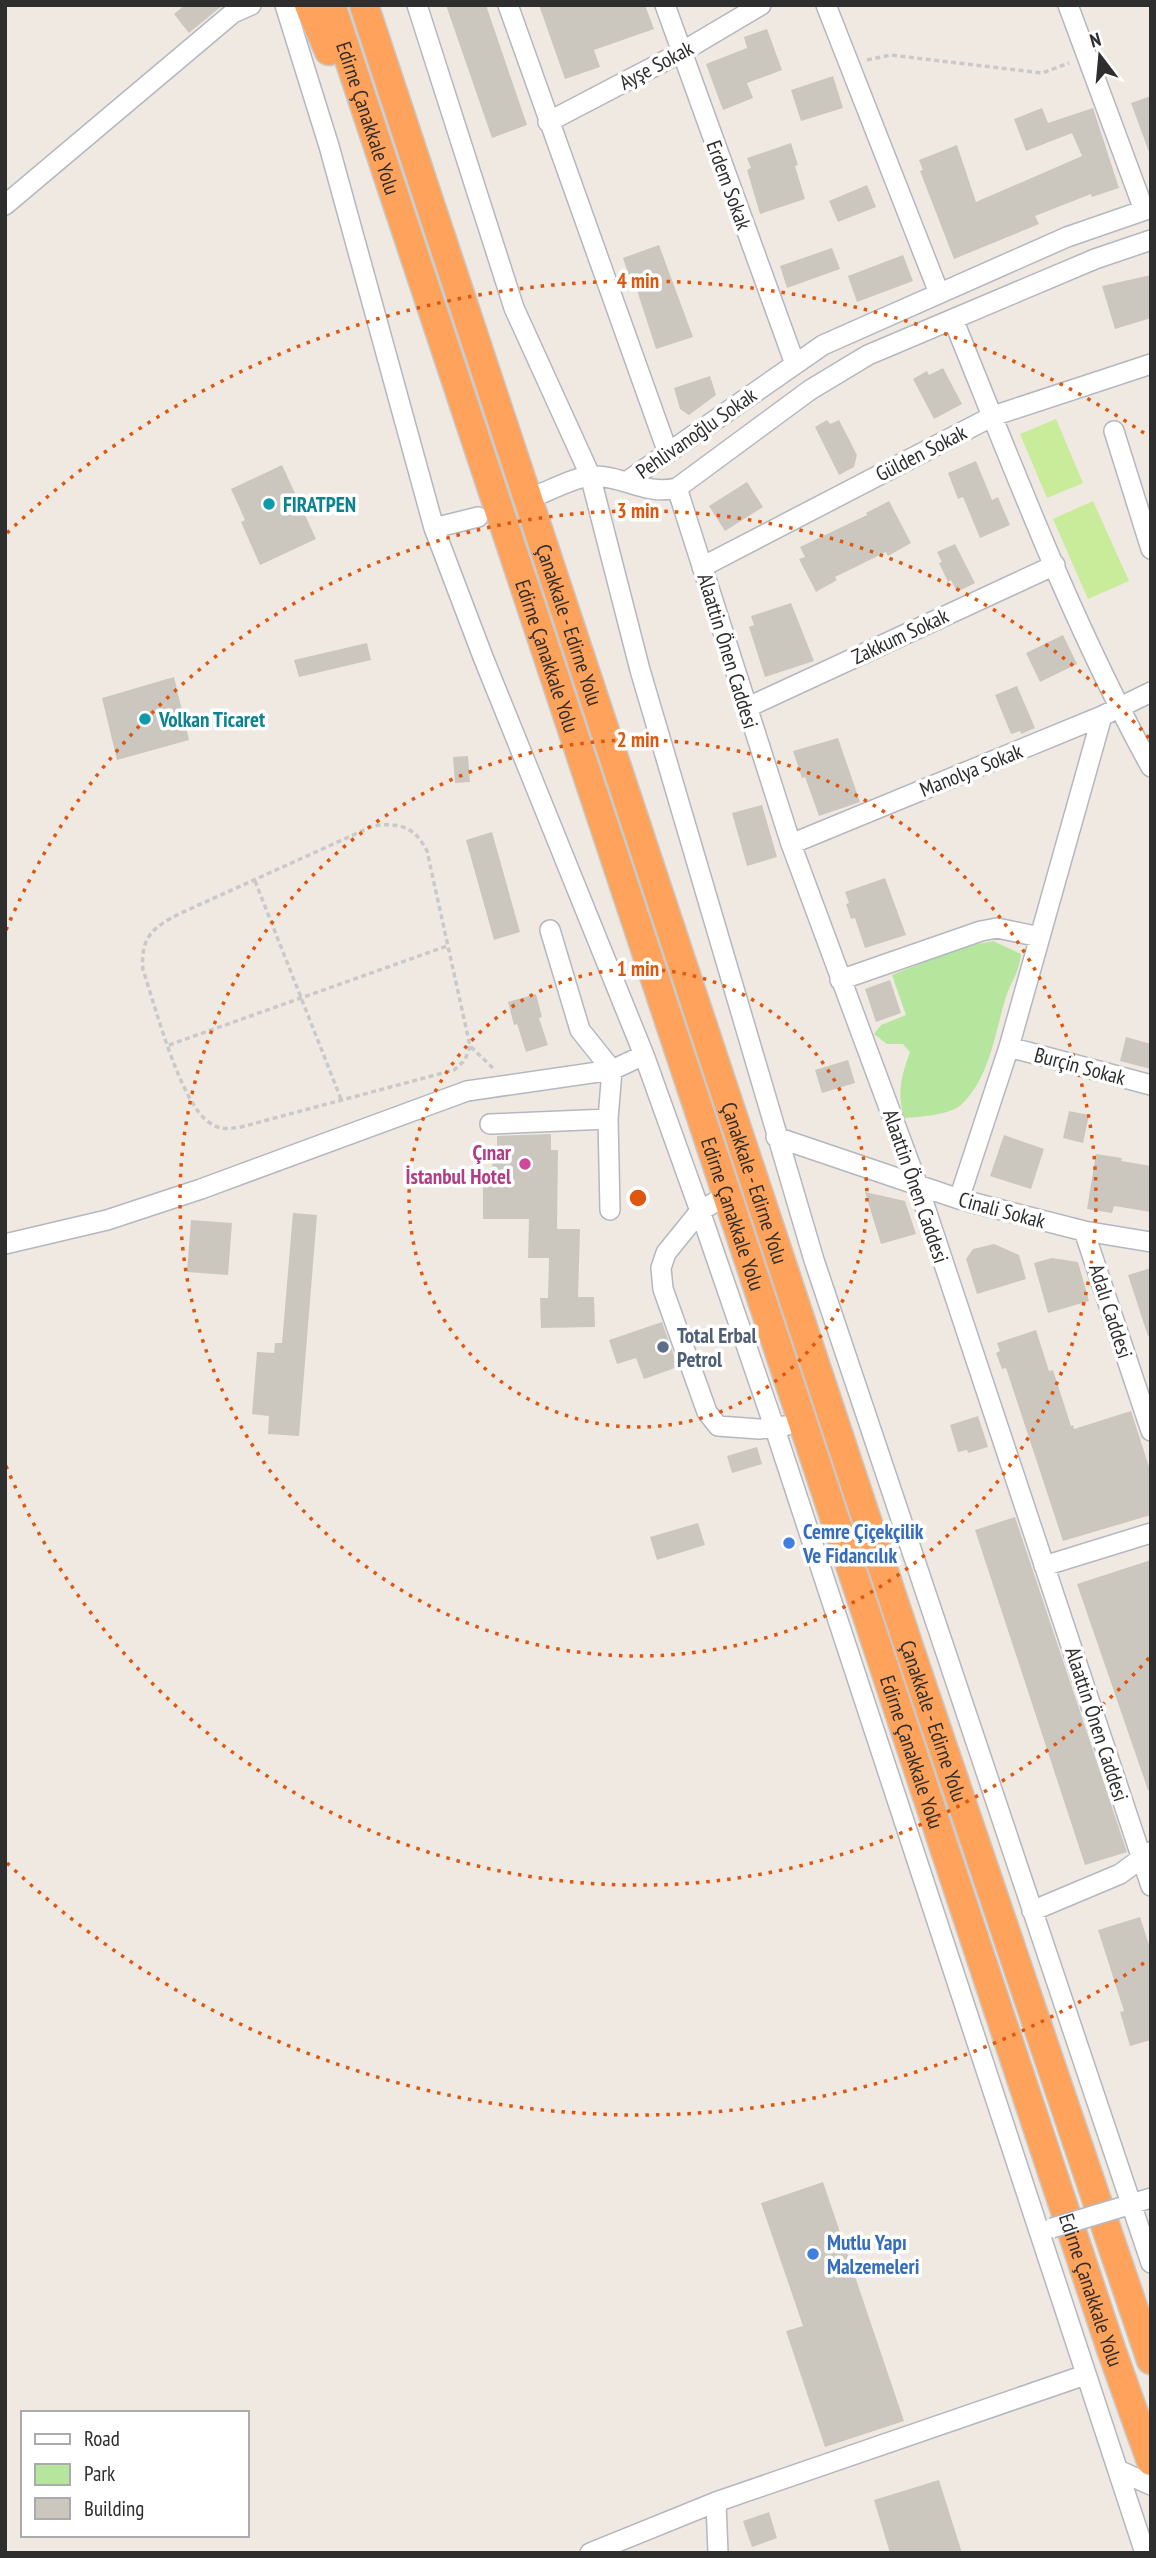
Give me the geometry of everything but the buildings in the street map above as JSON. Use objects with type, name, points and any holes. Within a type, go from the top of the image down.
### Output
[{"type":"highway","points":[[309,5],[403,218]]},
{"type":"highway","name":"Edirne Çanakkale Yolu","points":[[331,5],[727,1195],[788,1425],[1056,2181],[1151,2462]]},
{"type":"highway","name":"Çanakkale - Edirne Yolu","points":[[364,5],[914,1662],[1118,2208],[1151,2360]]},
{"type":"highway","points":[[381,5],[425,155],[431,205]]},
{"type":"street","points":[[5,205],[223,21],[251,5]]},
{"type":"street","points":[[285,5],[329,146],[434,528],[483,657],[644,1055],[700,1211],[788,1425],[1026,2193],[1145,2553]]},
{"type":"street","points":[[417,5],[514,308],[590,475],[640,670],[814,1260],[1032,1911],[1118,2208],[1151,2263]]},
{"type":"street","points":[[508,5],[668,453]]},
{"type":"street","name":"Erdem Sokak","points":[[665,5],[680,53],[795,364]]},
{"type":"street","name":"Ayşe Sokak","points":[[548,122],[680,53],[761,5]]},
{"type":"street","points":[[826,5],[939,293]]},
{"type":"street","points":[[1068,5],[1147,209]]},
{"type":"street","name":"Pehlivanoğlu Sokak","points":[[626,482],[823,345],[1077,232],[1147,209]]},
{"type":"street","name":"Pehlivanoğlu Sokak","points":[[626,482],[651,491],[677,488],[838,372],[900,340],[1095,259],[1151,240]]},
{"type":"street","points":[[953,319],[1055,565],[1111,712],[1151,767]]},
{"type":"street","name":"Gülden Sokak","points":[[702,567],[993,416],[1151,364]]},
{"type":"street","points":[[1114,431],[1151,549]]},
{"type":"street","points":[[540,494],[590,475],[626,482]]},
{"type":"street","name":"Alaattin Önen Caddesi","points":[[677,488],[791,844],[918,1186],[1044,1566],[1146,1856],[1151,1886]]},
{"type":"street","points":[[434,528],[478,517]]},
{"type":"street","name":"Zakkum Sokak","points":[[746,708],[1055,565]]},
{"type":"street","name":"Manolya Sokak","points":[[791,844],[1111,712],[1151,692]]},
{"type":"street","points":[[959,1199],[1009,1047],[1040,937],[1111,712]]},
{"type":"street","points":[[840,980],[981,931],[997,928],[1040,937]]},
{"type":"street","points":[[550,930],[580,1030],[612,1070],[608,1119],[610,1210]]},
{"type":"street","name":"Burçin Sokak","points":[[1009,1047],[1151,1085]]},
{"type":"street","points":[[5,1244],[107,1220],[201,1189],[448,1097],[482,1087],[612,1070],[644,1055]]},
{"type":"street","points":[[489,1124],[608,1119]]},
{"type":"street","name":"Cinali Sokak","points":[[776,1137],[959,1199],[1084,1231],[1151,1242]]},
{"type":"street","points":[[727,1195],[700,1211],[666,1253],[661,1278],[707,1412],[718,1426],[788,1425]]},
{"type":"street","name":"Adalı Caddesi","points":[[1084,1231],[1151,1431]]},
{"type":"street","points":[[1044,1566],[1151,1533]]},
{"type":"street","points":[[1032,1911],[1121,1874],[1146,1856]]},
{"type":"street","points":[[1026,2193],[1056,2181]]},
{"type":"street","points":[[1052,2228],[1151,2198]]},
{"type":"street","points":[[590,2553],[716,2502],[1086,2375]]},
{"type":"street","points":[[1118,2470],[1151,2485]]},
{"type":"street","points":[[716,2502],[718,2553]]},
{"type":"path","points":[[848,65],[891,55],[1042,73],[1087,56]]},
{"type":"path","points":[[401,824],[421,839],[427,851],[447,946],[470,1046],[465,1060],[454,1070],[229,1129],[208,1123],[188,1098],[143,970],[141,956],[151,932],[165,921],[373,826],[401,824]]},
{"type":"path","points":[[255,881],[341,1099]]},
{"type":"path","points":[[168,1045],[447,946]]},
{"type":"path","points":[[470,1046],[510,1084]]},
{"type":"green space","points":[[1056,419],[1083,483],[1047,498],[1020,434]]},
{"type":"green space","points":[[1093,501],[1129,581],[1088,599],[1053,519]]},
{"type":"green space","points":[[993,941],[1021,954],[985,1069],[971,1094],[961,1105],[934,1115],[904,1118],[901,1085],[910,1052],[903,1044],[887,1044],[874,1034],[881,1025],[906,1015],[892,975],[963,947]]},
{"type":"place","name":"FIRATPEN","points":[[269,504]]},
{"type":"place","name":"Volkan Ticaret","points":[[145,719]]},
{"type":"place","name":"Çınar İstanbul Hotel","points":[[525,1164]]},
{"type":"place","name":"Total Erbal Petrol","points":[[663,1347]]},
{"type":"place","name":"Cemre Çiçekçilik Ve Fidancılık","points":[[789,1543]]},
{"type":"place","name":"Mutlu Yapı Malzemeleri","points":[[813,2254]]}]
